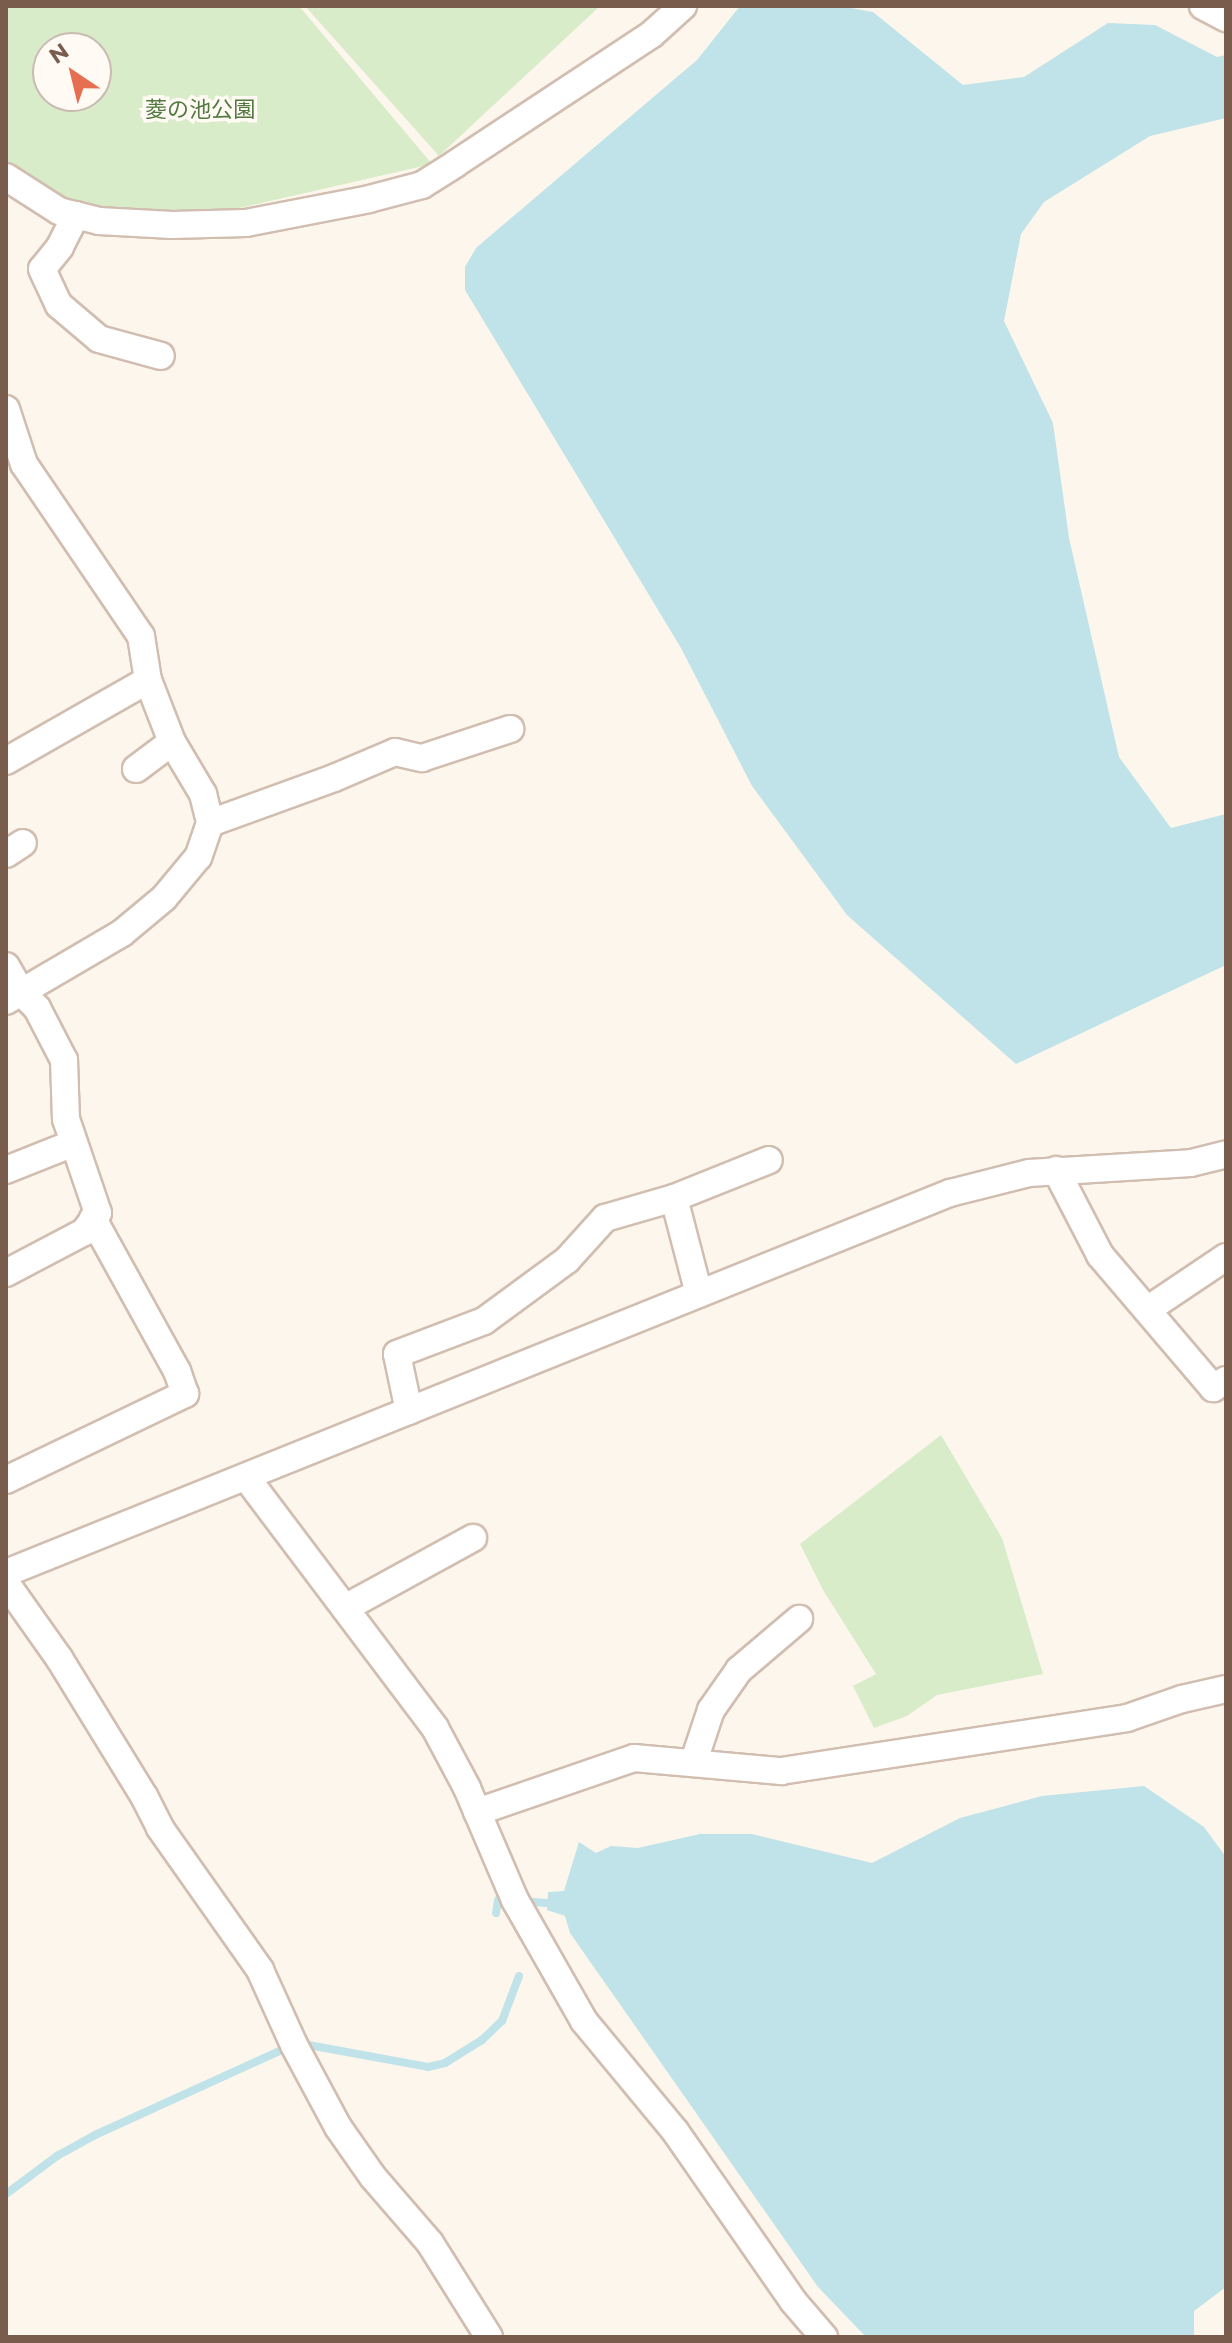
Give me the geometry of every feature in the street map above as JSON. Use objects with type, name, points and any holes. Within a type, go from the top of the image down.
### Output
[{"type":"street","points":[[6,177],[59,211],[99,221],[172,225],[246,223],[422,185],[652,34],[683,6]]},
{"type":"street","points":[[1203,6],[1226,18]]},
{"type":"street","points":[[76,215],[60,247],[42,269],[59,305],[99,339],[161,356]]},
{"type":"street","points":[[6,409],[14,459],[141,636],[148,680],[172,742],[203,794],[210,823],[198,857],[164,898],[122,933],[13,996]]},
{"type":"street","points":[[6,761],[148,680]]},
{"type":"street","points":[[210,823],[334,778],[395,752],[422,758],[510,729]]},
{"type":"street","points":[[136,769],[172,742]]},
{"type":"street","points":[[6,966],[13,996]]},
{"type":"street","points":[[6,1273],[84,1232],[98,1213],[66,1119],[64,1060],[37,1008],[13,996]]},
{"type":"street","points":[[6,1170],[74,1143]]},
{"type":"street","points":[[489,2337],[430,2243],[373,2177],[338,2127],[294,2045],[260,1970],[160,1828],[144,1796],[7,1572],[950,1193],[994,1180],[1056,1170],[1191,1163],[1226,1154]]},
{"type":"street","points":[[409,1411],[397,1354],[484,1321],[567,1260],[605,1218],[674,1198],[769,1160]]},
{"type":"street","points":[[1056,1170],[1100,1255],[1213,1388],[1226,1380]]},
{"type":"street","points":[[674,1198],[699,1294]]},
{"type":"street","points":[[6,1480],[185,1394],[177,1371],[93,1219]]},
{"type":"street","points":[[1147,1310],[1226,1257]]},
{"type":"street","points":[[246,1477],[435,1728],[477,1812],[515,1900],[584,2021],[675,2131],[793,2301],[824,2337]]},
{"type":"street","points":[[345,1608],[473,1538]]},
{"type":"street","points":[[694,1761],[711,1710],[739,1670],[799,1619]]},
{"type":"street","points":[[477,1812],[634,1758],[781,1771],[1127,1718],[1182,1699],[1226,1689]]},
{"type":"green space","name":"菱の池公園","points":[[6,6],[299,6],[432,164],[205,216],[62,202],[6,165]]},
{"type":"green space","points":[[305,6],[600,6],[439,156]]},
{"type":"green space","points":[[941,1435],[1002,1538],[1043,1674],[937,1695],[907,1716],[874,1728],[853,1686],[876,1674],[823,1590],[800,1544]]},
{"type":"water","points":[[740,6],[840,6],[873,12],[963,85],[1024,77],[1108,23],[1155,25],[1217,57],[1226,55],[1226,118],[1150,136],[1044,202],[1021,234],[1004,321],[1053,423],[1069,538],[1119,757],[1171,828],[1226,814],[1226,965],[1016,1064],[847,915],[752,786],[681,648],[465,290],[465,267],[476,248],[697,60]]},
{"type":"water","points":[[1144,1786],[1204,1827],[1226,1857],[1226,2287],[1194,2311],[1194,2337],[866,2337],[818,2287],[570,1933],[565,1916],[547,1910],[548,1892],[564,1891],[579,1842],[596,1853],[611,1846],[638,1848],[700,1834],[752,1834],[872,1863],[960,1818],[1042,1796]]},
{"type":"waterway","points":[[496,1913],[498,1900]]},
{"type":"waterway","points":[[533,1902],[547,1903]]},
{"type":"waterway","points":[[303,2044],[428,2067],[445,2063],[482,2040],[502,2021],[519,1976]]},
{"type":"waterway","points":[[6,2194],[57,2156],[95,2135],[284,2049]]}]
